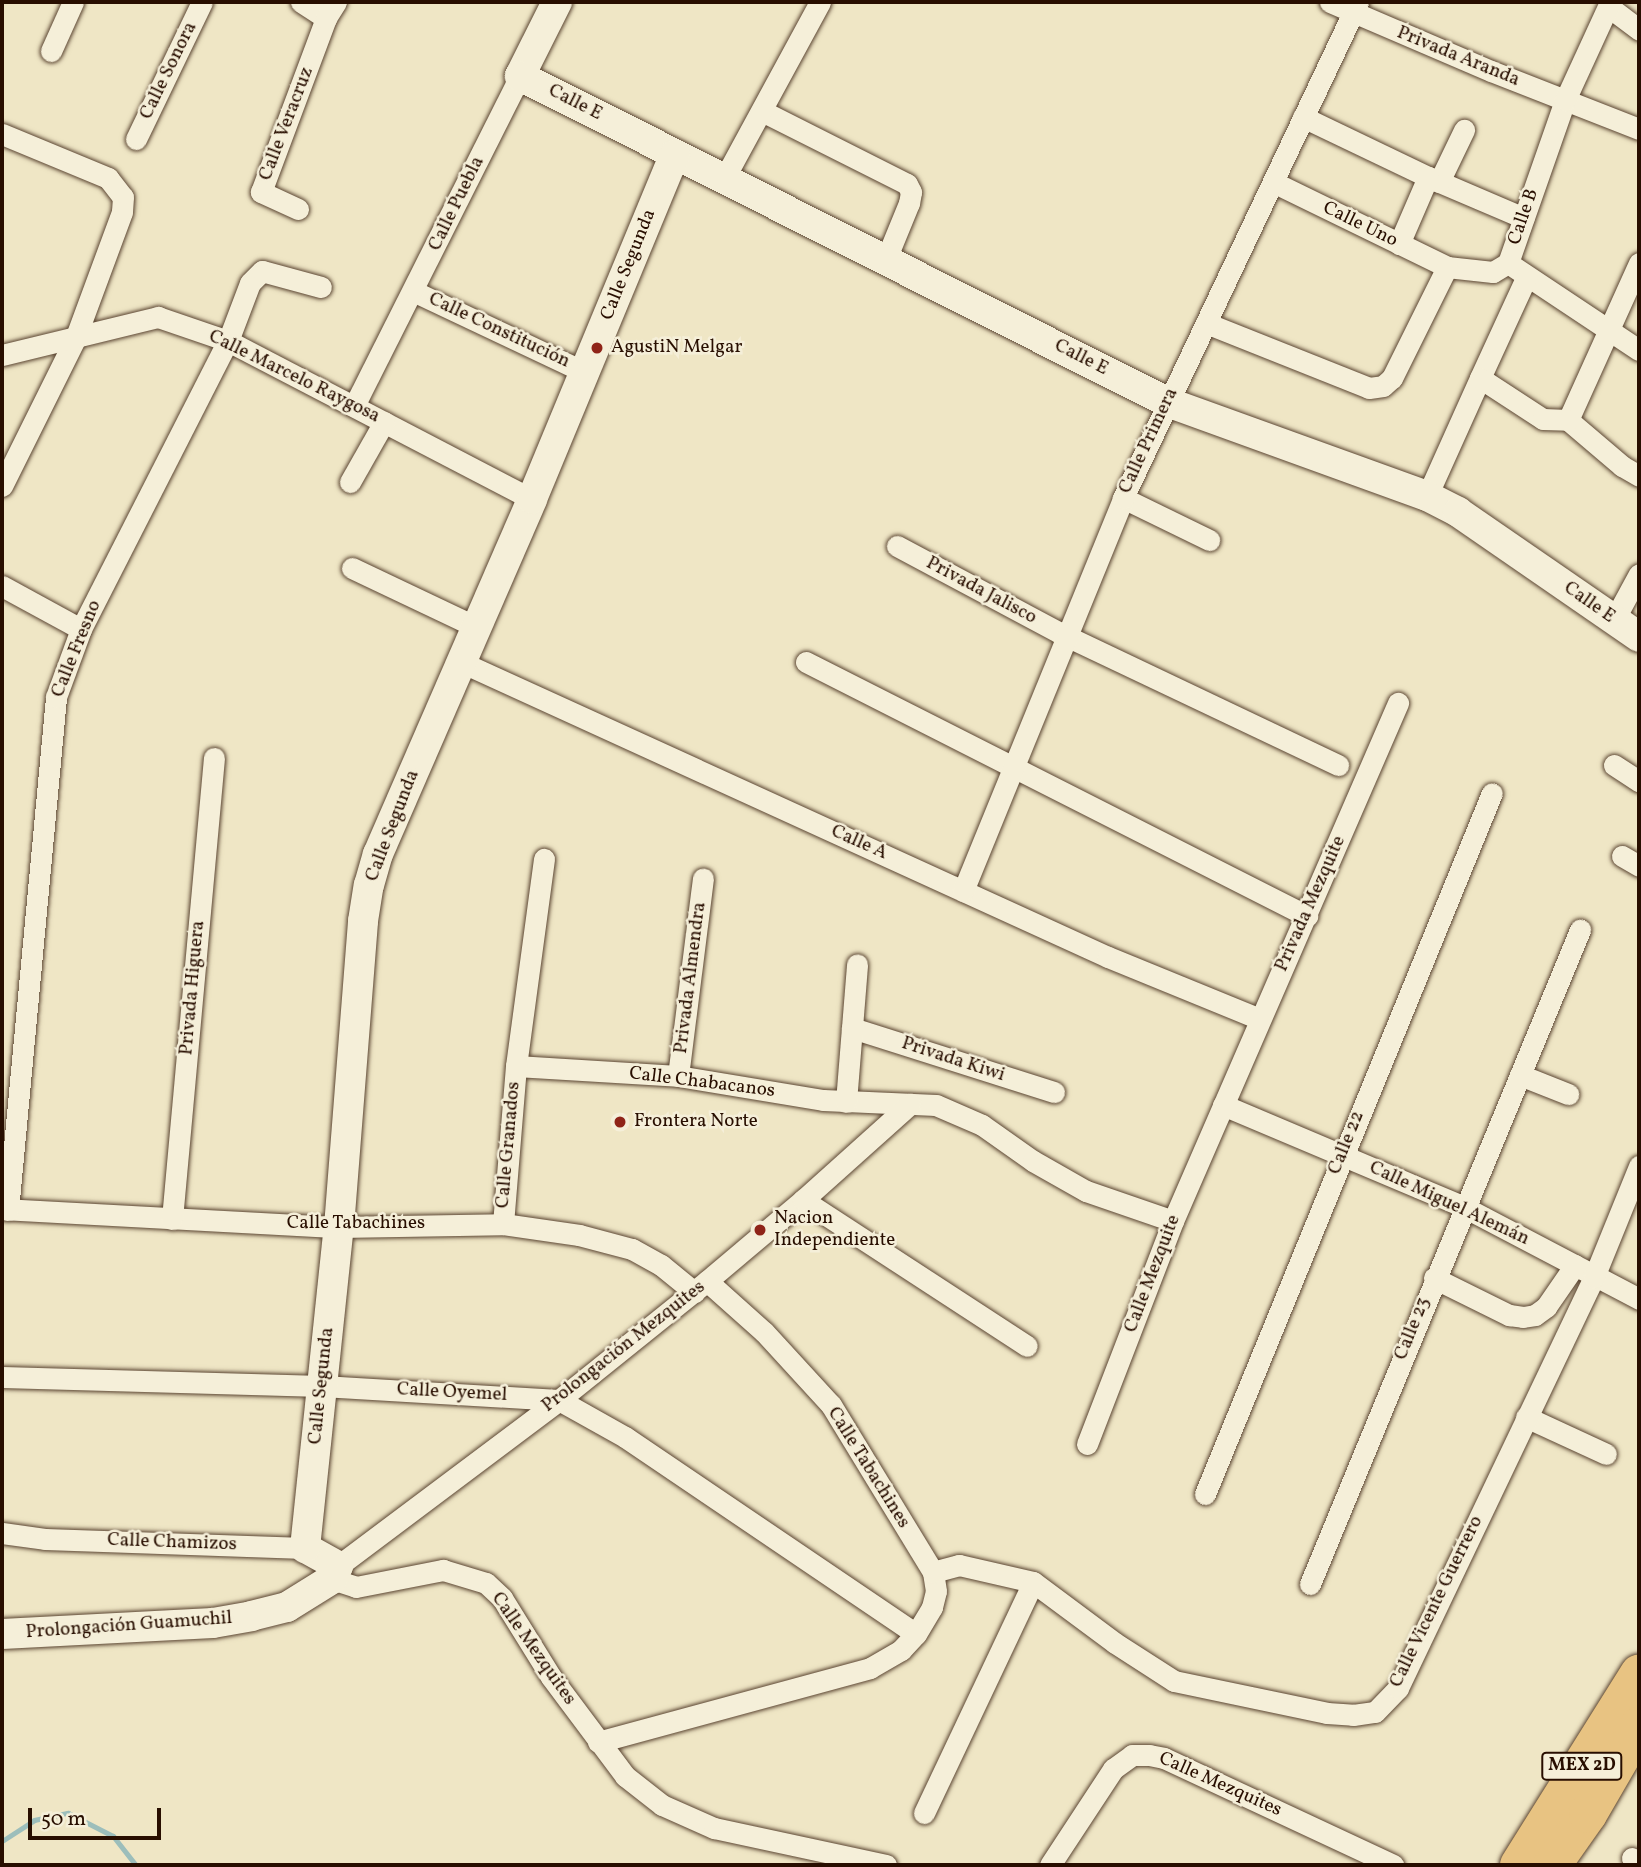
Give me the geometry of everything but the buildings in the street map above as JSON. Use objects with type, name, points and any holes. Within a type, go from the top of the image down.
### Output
[{"type":"highway","name":"MEX 2D","points":[[1528,1863],[1639,1674]]},
{"type":"highway","name":"MEX 2D","points":[[1528,1863],[1588,1814],[1639,1726]]},
{"type":"street","points":[[51,51],[74,2]]},
{"type":"street","name":"Calle Sonora","points":[[136,139],[202,2]]},
{"type":"street","name":"Calle Veracruz","points":[[298,209],[261,192],[331,10],[301,2]]},
{"type":"street","name":"Calle Puebla","points":[[354,406],[556,2]]},
{"type":"street","points":[[724,177],[820,2]]},
{"type":"street","name":"Privada Aranda","points":[[1330,2],[1355,8],[1565,100],[1639,129]]},
{"type":"street","points":[[1610,4],[1639,30]]},
{"type":"street","name":"Calle B","points":[[1447,267],[1493,272],[1508,264],[1565,100],[1610,4]]},
{"type":"street","name":"Calle Primera","points":[[963,891],[1123,498],[1355,8]]},
{"type":"street","name":"Calle E","points":[[520,76],[1167,402],[1427,496],[1458,512],[1639,637]]},
{"type":"street","points":[[762,111],[907,184],[911,192],[909,203],[886,259]]},
{"type":"street","points":[[1303,117],[1433,179],[1524,218]]},
{"type":"street","points":[[1399,244],[1433,179],[1464,130]]},
{"type":"street","points":[[2,136],[108,178],[123,197],[122,212],[75,339],[2,486]]},
{"type":"street","name":"Calle Segunda","points":[[304,1548],[339,1227],[363,920],[369,885],[378,854],[532,499],[675,153]]},
{"type":"street","name":"Calle Uno","points":[[1273,183],[1447,267]]},
{"type":"street","points":[[1568,420],[1639,262]]},
{"type":"street","points":[[1508,264],[1639,350]]},
{"type":"street","points":[[1206,323],[1369,388],[1383,386],[1392,378],[1447,267]]},
{"type":"street","name":"Calle Fresno","points":[[5,1210],[56,697],[81,629],[228,341],[250,283],[262,271],[320,287]]},
{"type":"street","points":[[1427,496],[1527,276]]},
{"type":"street","name":"Calle Constitución","points":[[413,291],[584,372]]},
{"type":"street","name":"Calle Marcelo Raygosa","points":[[2,355],[158,317],[228,341],[532,499]]},
{"type":"street","points":[[1480,378],[1543,419],[1568,420],[1622,466],[1639,476]]},
{"type":"street","points":[[350,482],[384,422]]},
{"type":"street","points":[[1123,498],[1209,540]]},
{"type":"street","name":"Privada Jalisco","points":[[897,546],[1065,636],[1338,765]]},
{"type":"street","points":[[352,568],[476,627]]},
{"type":"street","points":[[1614,620],[1639,574]]},
{"type":"street","points":[[2,586],[81,629]]},
{"type":"street","name":"Calle A","points":[[461,662],[1108,957],[1260,1019]]},
{"type":"street","points":[[806,662],[1307,916]]},
{"type":"street","name":"Privada Mezquite","points":[[1223,1105],[1398,704]]},
{"type":"street","name":"Privada Higuera","points":[[172,1219],[214,758]]},
{"type":"street","points":[[1614,765],[1639,781]]},
{"type":"street","name":"Calle 22","points":[[1205,1494],[1492,793]]},
{"type":"street","name":"Calle Granados","points":[[503,1224],[516,1066],[544,859]]},
{"type":"street","name":"Privada Almendra","points":[[678,1076],[703,880]]},
{"type":"street","name":"Calle 23","points":[[1310,1584],[1434,1278],[1580,930]]},
{"type":"street","points":[[857,964],[846,1102],[936,1105],[960,1113],[1086,1191],[1173,1221]]},
{"type":"street","name":"Privada Kiwi","points":[[852,1028],[1054,1092]]},
{"type":"street","name":"Calle Chabacanos","points":[[516,1066],[678,1076],[846,1102]]},
{"type":"street","points":[[1520,1075],[1568,1094]]},
{"type":"street","name":"Prolongación Mezquites","points":[[335,1572],[700,1287],[910,1104]]},
{"type":"street","name":"Calle Miguel Alemán","points":[[1223,1105],[1464,1207],[1639,1299]]},
{"type":"street","name":"Calle Mezquite","points":[[1087,1444],[1173,1221],[1223,1105]]},
{"type":"street","name":"Calle Vicente Guerrero","points":[[933,1572],[959,1565],[1033,1582],[1115,1643],[1174,1681],[1327,1713],[1353,1715],[1375,1712],[1398,1688],[1594,1277],[1639,1166]]},
{"type":"street","points":[[803,1200],[1027,1346]]},
{"type":"street","name":"Calle Tabachines","points":[[5,1210],[339,1227],[503,1224],[579,1235],[632,1249],[700,1287],[764,1332],[831,1405],[933,1572]]},
{"type":"street","points":[[1434,1278],[1509,1315],[1523,1317],[1535,1315],[1546,1307],[1575,1265]]},
{"type":"street","name":"Calle Oyemel","points":[[2,1377],[322,1386],[559,1399],[625,1437],[916,1634]]},
{"type":"street","points":[[1526,1417],[1606,1454]]},
{"type":"street","name":"Calle Chamizos","points":[[2,1532],[45,1539],[304,1548],[335,1572]]},
{"type":"street","name":"Calle Mezquites","points":[[335,1572],[356,1587],[443,1570],[486,1583],[502,1598],[551,1677],[598,1742],[625,1776],[662,1805],[714,1828],[886,1865]]},
{"type":"street","name":"Prolongación Guamuchil","points":[[2,1634],[214,1623],[288,1607],[335,1572]]},
{"type":"street","points":[[598,1742],[870,1668],[901,1650],[916,1634],[932,1607],[936,1591],[933,1572]]},
{"type":"street","points":[[924,1813],[1033,1582]]},
{"type":"street","name":"Calle Mezquites","points":[[1050,1865],[1113,1769],[1132,1755],[1149,1755],[1176,1764],[1393,1865]]},
{"type":"waterway","points":[[2,1841],[34,1820],[68,1813],[113,1836],[136,1865]]},
{"type":"place","name":"AgustiN Melgar","points":[[597,348]]},
{"type":"place","name":"Frontera Norte","points":[[620,1122]]},
{"type":"place","name":"Nacion Independiente","points":[[760,1230]]}]
